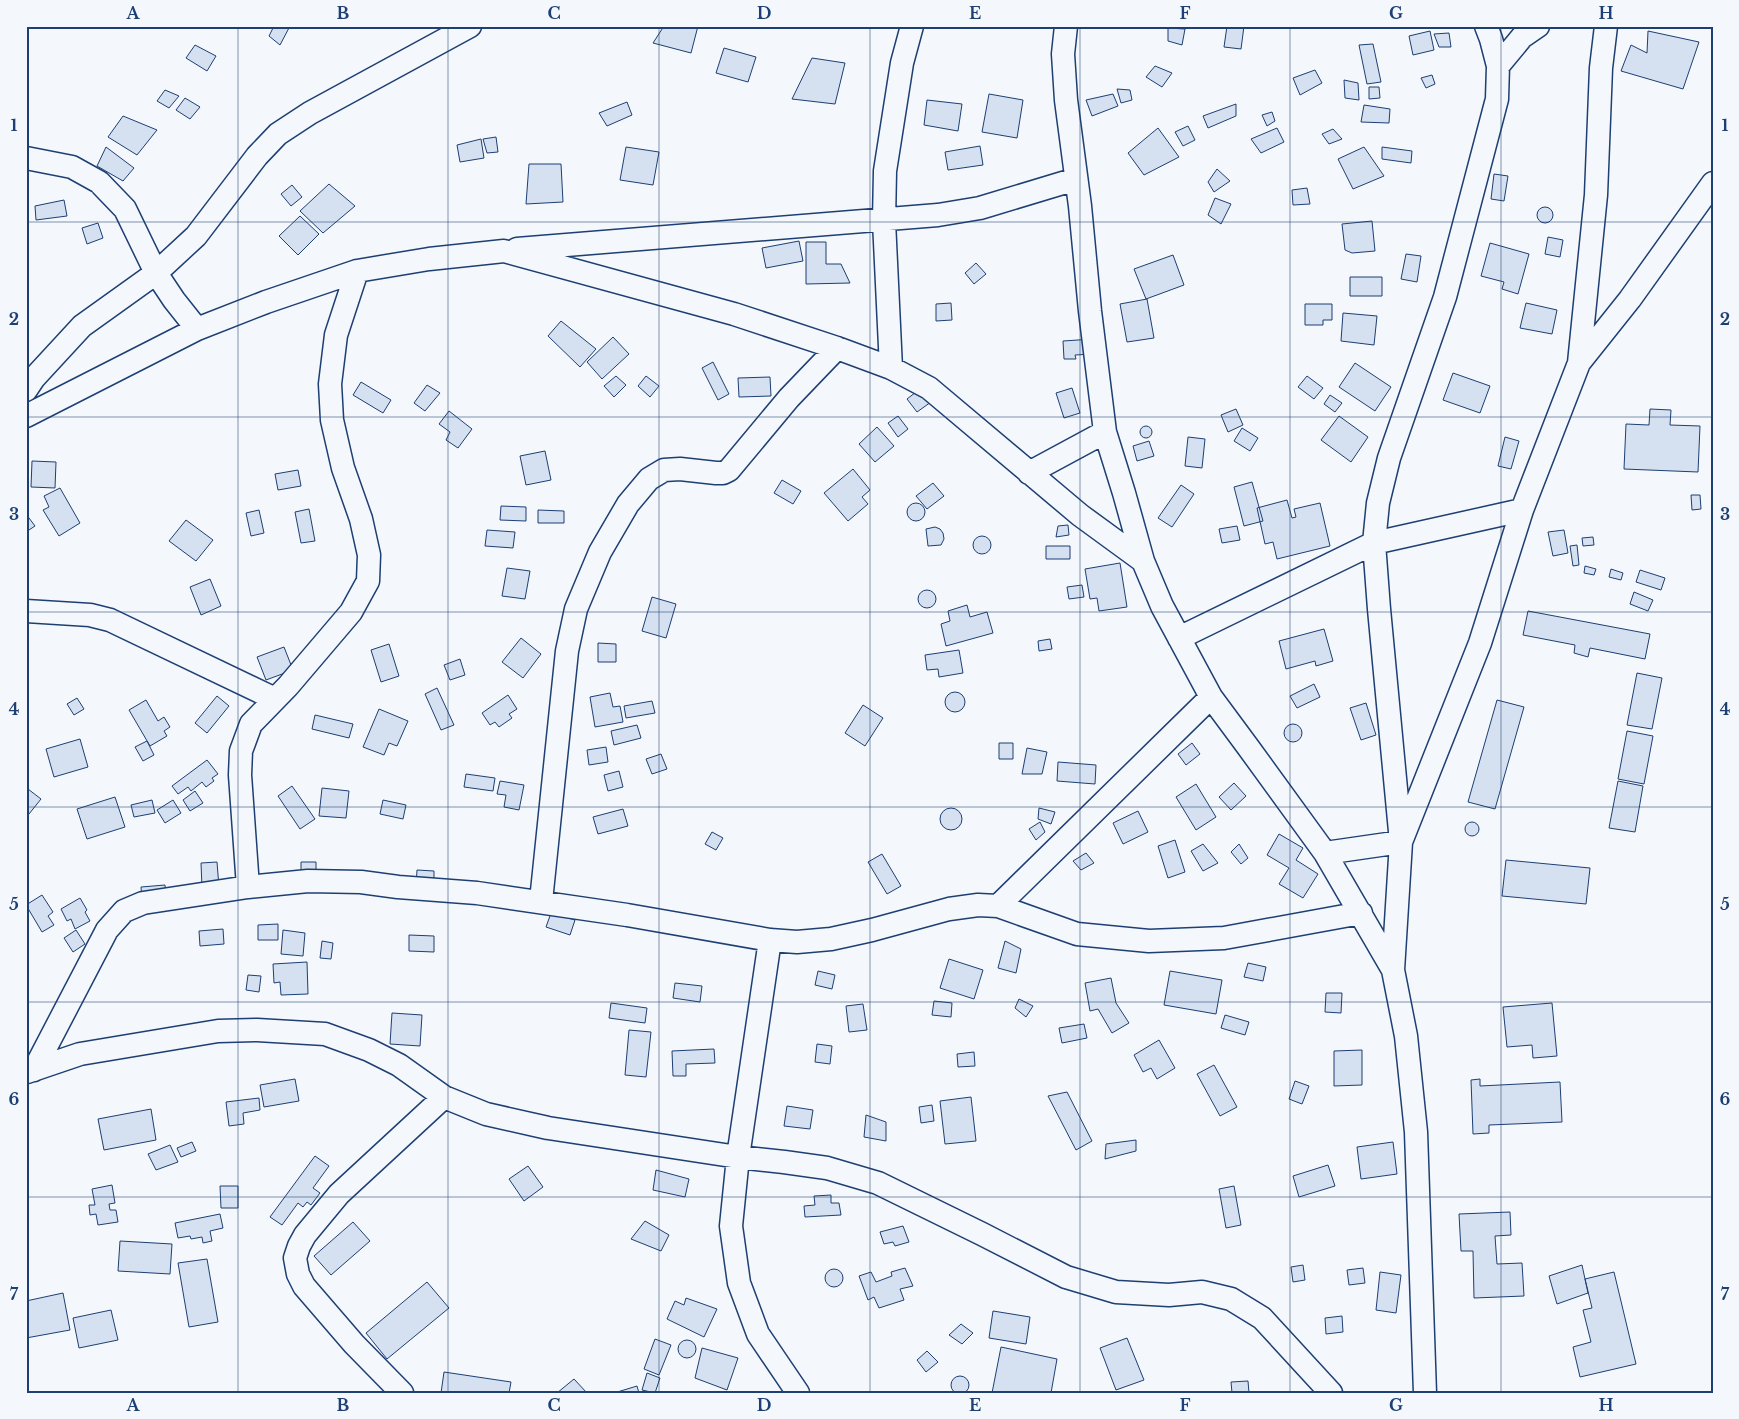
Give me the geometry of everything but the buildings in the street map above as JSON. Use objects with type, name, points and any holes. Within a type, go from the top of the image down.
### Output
[{"type":"street","points":[[26,390],[34,378],[82,326],[156,273],[196,236],[257,156],[278,134],[310,113],[470,26]]},
{"type":"street","points":[[891,368],[884,221],[885,171],[902,63],[912,26]]},
{"type":"street","points":[[1066,26],[1063,64],[1066,100],[1105,432],[1143,562],[1162,606],[1211,697],[1324,853],[1394,970]]},
{"type":"street","points":[[1425,1393],[1416,1132],[1406,1036],[1394,970],[1401,842],[1374,542],[1378,502],[1387,467],[1445,297],[1496,99],[1498,66],[1492,39],[1486,26]]},
{"type":"street","points":[[1498,66],[1522,37],[1538,26]]},
{"type":"street","points":[[1401,842],[1480,643],[1522,510],[1579,363],[1596,195],[1601,68],[1606,26]]},
{"type":"street","points":[[26,158],[72,167],[99,182],[125,209],[156,273],[197,330]]},
{"type":"street","points":[[26,416],[197,330],[266,302],[357,271],[430,259],[504,251],[884,221],[938,215],[980,208],[1076,179]]},
{"type":"street","points":[[1579,363],[1630,299],[1713,183]]},
{"type":"street","points":[[504,251],[734,314],[891,368],[929,388],[1080,515],[1143,562]]},
{"type":"street","points":[[248,887],[240,775],[241,751],[251,724],[288,686],[351,612],[368,581],[369,555],[361,519],[343,468],[334,430],[330,384],[336,335],[357,271]]},
{"type":"street","points":[[541,901],[567,651],[576,609],[600,552],[628,504],[649,479],[664,470],[680,468],[716,473],[723,473],[729,470],[789,398],[837,348]]},
{"type":"street","points":[[1029,473],[1105,432]]},
{"type":"street","points":[[1179,638],[1374,542],[1522,510]]},
{"type":"street","points":[[26,611],[90,614],[110,620],[275,699]]},
{"type":"street","points":[[998,906],[1211,697]]},
{"type":"street","points":[[1324,853],[1401,842]]},
{"type":"street","points":[[30,1071],[107,930],[124,911],[144,903],[248,887],[308,881],[361,882],[541,901],[770,940],[797,942],[831,939],[949,909],[978,905],[998,906],[1077,934],[1149,941],[1224,938],[1361,913]]},
{"type":"street","points":[[770,940],[738,1157],[731,1226],[739,1283],[758,1334],[798,1393]]},
{"type":"street","points":[[30,1071],[80,1054],[218,1031],[257,1030],[325,1034],[369,1050],[399,1065],[444,1097],[486,1114],[548,1128],[738,1157],[828,1168],[878,1183],[1066,1277],[1116,1292],[1169,1295],[1202,1292],[1231,1299],[1262,1318],[1331,1393]]},
{"type":"street","points":[[402,1393],[354,1344],[304,1286],[298,1274],[295,1258],[305,1234],[339,1194],[444,1097]]}]
